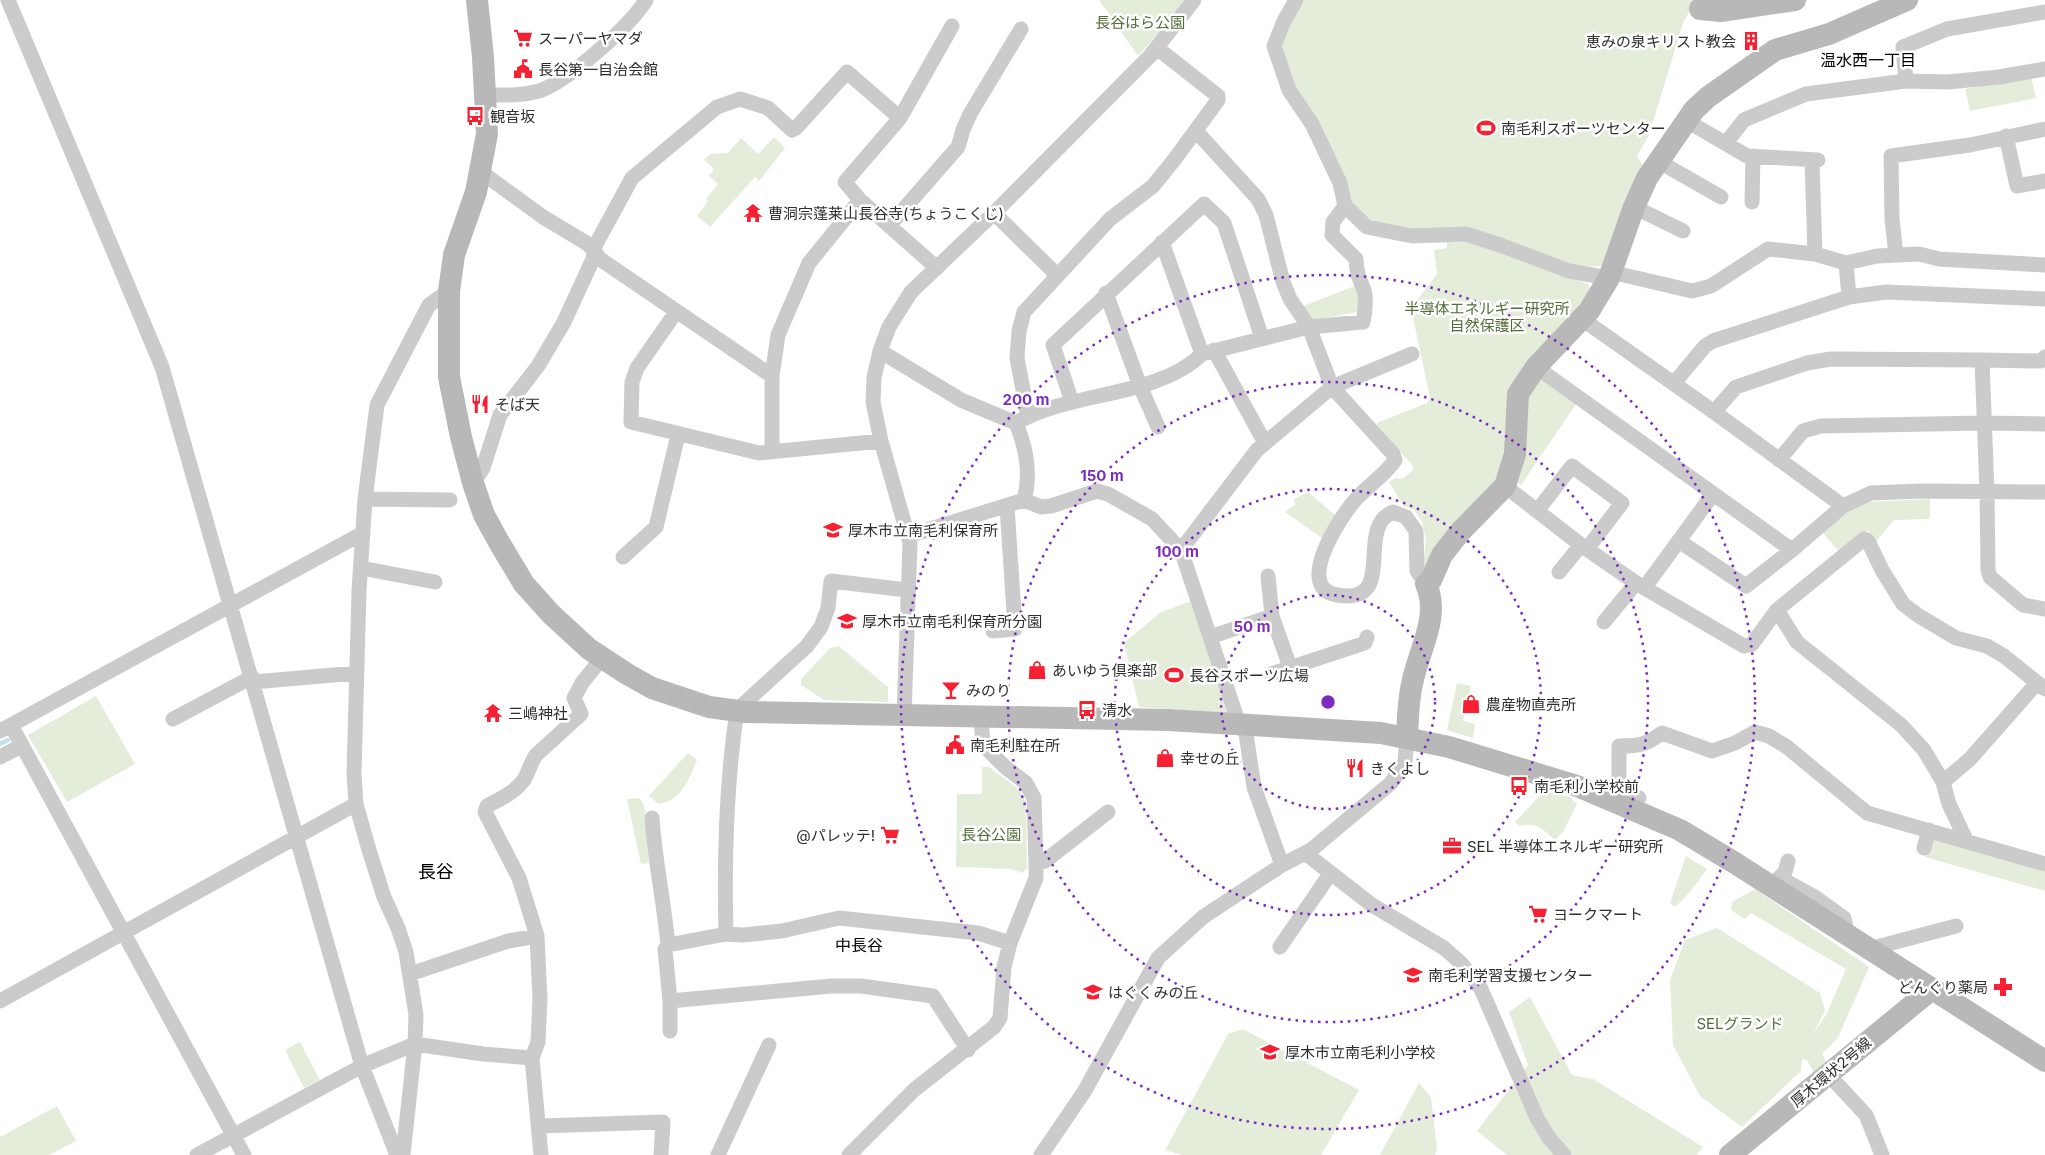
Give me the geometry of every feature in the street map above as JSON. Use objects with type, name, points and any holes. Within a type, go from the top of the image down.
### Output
[{"type":"street","points":[[8,0],[162,367],[252,679],[295,838],[362,1066],[397,1155]]},
{"type":"street","points":[[477,0],[487,134],[476,192],[454,255],[449,291],[449,377],[461,437],[484,515],[524,584],[551,614],[602,658],[652,688],[710,707],[737,710],[904,716],[1168,720],[1381,733],[1449,747],[1577,786],[1630,807],[1680,830],[1775,882],[1869,949],[2045,1061]]},
{"type":"street","points":[[485,95],[523,95],[554,85],[608,42],[639,12],[646,0]]},
{"type":"street","points":[[904,716],[908,536],[881,441],[873,402],[874,378],[880,351],[889,327],[911,292],[994,213],[1157,48],[1194,0]]},
{"type":"street","points":[[1296,0],[1284,21],[1274,46],[1290,90],[1312,124],[1340,183],[1345,206],[1367,227],[1412,236],[1466,234],[1569,271],[1610,275],[1692,291],[1711,286],[1768,249],[1815,254],[1846,263],[1877,256],[1919,254],[1939,259],[2045,265]]},
{"type":"street","points":[[1700,5],[1721,11],[1795,0]]},
{"type":"street","points":[[1426,584],[1431,580],[1442,555],[1460,532],[1505,486],[1515,454],[1518,394],[1536,367],[1589,311],[1610,275],[1634,207],[1647,178],[1694,110],[1708,97],[1775,50],[1829,34],[1907,0]]},
{"type":"street","points":[[1906,80],[1903,47],[1947,29],[2045,12]]},
{"type":"street","points":[[937,268],[860,200],[845,182],[900,118],[946,30]]},
{"type":"street","points":[[890,226],[958,147],[982,82],[1015,33]]},
{"type":"street","points":[[1024,500],[1027,489],[1027,459],[1022,436],[1017,358],[1019,331],[1024,312],[1056,275],[1110,219],[1153,186],[1218,100],[1218,96],[1157,48]]},
{"type":"street","points":[[1726,143],[1744,120],[1806,94],[1906,80],[1948,82],[1999,77],[2045,69]]},
{"type":"street","points":[[473,482],[483,468],[500,415],[538,366],[564,322],[596,244],[632,178],[717,107],[740,99],[768,108],[792,130],[796,128],[847,72],[900,118]]},
{"type":"street","points":[[1687,121],[1747,156],[1815,160],[1815,254]]},
{"type":"street","points":[[1896,255],[1892,219],[1891,156],[1970,145],[2045,129]]},
{"type":"street","points":[[1041,1155],[1084,1092],[1158,958],[1203,917],[1305,853],[1391,783],[1405,762],[1412,684],[1431,618],[1431,595],[1417,571],[1416,531],[1406,517],[1393,512],[1386,515],[1378,524],[1375,539],[1373,578],[1369,586],[1363,592],[1348,597],[1331,594],[1321,586],[1318,572],[1328,544],[1339,522],[1356,499],[1395,460],[1393,454],[1332,387],[1309,327],[1290,299],[1282,282],[1266,215],[1258,199],[1196,131]]},
{"type":"street","points":[[2006,136],[2017,186],[2045,182]]},
{"type":"street","points":[[1752,202],[1753,156]]},
{"type":"street","points":[[1658,161],[1721,197]]},
{"type":"street","points":[[481,172],[541,216],[588,244],[600,260],[772,376]]},
{"type":"street","points":[[772,452],[772,376],[778,335],[809,263],[860,200]]},
{"type":"street","points":[[1072,402],[1053,345],[1106,293],[1204,204],[1224,223],[1262,338]]},
{"type":"street","points":[[880,351],[961,400],[1022,419],[1072,402],[1140,386],[1167,376],[1208,352],[1309,327],[1367,322],[1364,291],[1357,277],[1356,259],[1332,235],[1333,222],[1345,206]]},
{"type":"street","points":[[1634,207],[1683,231]]},
{"type":"street","points":[[994,213],[1056,275]]},
{"type":"street","points":[[1162,242],[1208,352],[1265,443]]},
{"type":"street","points":[[1846,263],[1849,297]]},
{"type":"street","points":[[403,1155],[416,1044],[416,1015],[406,952],[384,897],[356,804],[354,774],[356,672],[361,568],[365,499],[377,405],[386,383],[428,305],[449,291]]},
{"type":"street","points":[[1674,383],[1705,346],[1713,341],[1849,297],[1886,292],[2045,299]]},
{"type":"street","points":[[1106,293],[1140,386],[1158,427]]},
{"type":"street","points":[[676,312],[637,368],[632,382],[632,422],[678,435],[759,453],[881,441]]},
{"type":"street","points":[[1582,319],[1674,383],[1843,506]]},
{"type":"street","points":[[1181,550],[1257,450],[1265,443],[1332,387],[1412,354]]},
{"type":"street","points":[[1714,412],[1736,387],[1807,363],[1831,359],[2041,361],[2045,357]]},
{"type":"street","points":[[1982,360],[1988,570],[1990,577],[2023,604],[2045,609]]},
{"type":"street","points":[[1536,367],[1792,550]]},
{"type":"street","points":[[1779,460],[1803,431],[1816,427],[1985,423],[2045,424]]},
{"type":"street","points":[[626,548],[656,528],[678,435]]},
{"type":"street","points":[[1537,512],[1572,466],[1622,503],[1560,572]]},
{"type":"street","points":[[1505,486],[1584,547],[1640,585],[1744,646],[1752,644],[1777,610],[1864,539],[1868,541],[1882,570],[1903,604],[1956,638],[1987,646],[2004,656],[2041,686],[1970,759],[1943,782]]},
{"type":"street","points":[[908,536],[1024,500],[1041,508],[1097,490],[1108,494],[1152,519],[1181,550],[1239,724],[1246,734],[1254,787],[1282,866]]},
{"type":"street","points":[[1679,541],[1746,586],[1843,506],[1871,493],[2045,492]]},
{"type":"street","points":[[1604,622],[1679,541],[1713,494]]},
{"type":"street","points":[[365,499],[450,500]]},
{"type":"street","points":[[993,631],[1015,629],[1008,580],[1007,506]]},
{"type":"street","points":[[244,1155],[21,746],[5,728],[363,533]]},
{"type":"street","points":[[361,568],[435,582]]},
{"type":"street","points":[[1268,576],[1272,616],[1290,667]]},
{"type":"street","points":[[726,934],[725,894],[731,761],[737,710],[778,670],[807,646],[821,627],[828,608],[832,581],[907,590]]},
{"type":"street","points":[[1777,610],[1797,642],[1901,725],[1924,750],[1943,782],[1949,804],[1967,842]]},
{"type":"street","points":[[1210,637],[1272,616]]},
{"type":"street","points":[[1272,674],[1365,643],[1367,637]]},
{"type":"street","points":[[541,1155],[532,1058],[538,1042],[540,999],[537,936],[519,878],[485,812],[487,806],[508,795],[524,780],[536,755],[581,714],[574,698],[582,683],[602,658]]},
{"type":"street","points":[[173,720],[252,679],[356,672]]},
{"type":"street","points":[[849,1155],[914,1090],[968,1050],[994,1028],[1000,1018],[1004,967],[1010,943],[1036,878],[1034,798],[1026,783],[1005,767],[982,745],[981,717]]},
{"type":"street","points":[[1639,798],[1619,788],[1619,746],[1642,746],[1662,733],[1712,750],[1735,743],[1755,732],[1769,736],[1787,747],[1867,813],[2045,864]]},
{"type":"street","points":[[0,757],[21,746]]},
{"type":"street","points":[[0,1001],[356,804]]},
{"type":"street","points":[[1036,864],[1055,858],[1100,817]]},
{"type":"street","points":[[652,818],[668,945],[666,949],[670,1031]]},
{"type":"street","points":[[1924,848],[1929,830]]},
{"type":"street","points":[[1305,853],[1372,905],[1444,948],[1461,962],[1481,990],[1537,1118],[1548,1138],[1564,1155]]},
{"type":"street","points":[[1775,882],[1786,872],[1788,861]]},
{"type":"street","points":[[1280,947],[1330,874]]},
{"type":"street","points":[[668,945],[726,934],[743,935],[782,931],[839,918],[978,933],[1010,943]]},
{"type":"street","points":[[1869,949],[1956,926]]},
{"type":"street","points":[[410,974],[508,941],[537,936]]},
{"type":"street","points":[[670,1001],[757,1001],[831,980],[861,986],[896,998],[933,996],[968,1050]]},
{"type":"street","name":"厚木環状2号線","points":[[1730,1155],[1932,989]]},
{"type":"street","points":[[197,1155],[362,1066],[416,1044],[503,1050],[532,1058]]},
{"type":"street","points":[[718,1155],[762,1051]]},
{"type":"street","points":[[1828,1074],[1866,1115],[1882,1155]]},
{"type":"street","points":[[539,1126],[663,1122],[662,1155]]},
{"type":"green space","name":"長谷はら公園","points":[[1099,0],[1188,0],[1138,56]]},
{"type":"green space","name":"南毛利スポーツセンター","points":[[1301,0],[1693,0],[1683,23],[1649,135],[1637,156],[1645,169],[1603,266],[1568,267],[1468,230],[1410,231],[1374,222],[1360,215],[1349,204],[1295,89],[1280,48]]},
{"type":"green space","points":[[2031,76],[2036,98],[1970,111],[1965,89]]},
{"type":"green space","points":[[774,137],[785,148],[759,181],[755,177],[710,227],[697,216],[708,201],[706,199],[718,184],[709,176],[714,169],[704,160],[710,154],[728,153],[741,138],[758,154]]},
{"type":"green space","name":"半導体エネルギー研究所 自然保護区","points":[[1447,241],[1482,245],[1588,284],[1591,290],[1586,302],[1515,386],[1503,470],[1426,568],[1423,567],[1426,540],[1422,521],[1413,509],[1404,506],[1389,482],[1395,478],[1402,479],[1413,470],[1413,466],[1377,426],[1377,423],[1427,403],[1430,398],[1411,308],[1437,274],[1434,250],[1447,248]]},
{"type":"green space","points":[[1357,285],[1363,306],[1357,312],[1314,320],[1307,317],[1301,307]]},
{"type":"green space","points":[[1542,377],[1576,404],[1521,485],[1518,483],[1525,455],[1522,404]]},
{"type":"green space","points":[[1308,492],[1336,516],[1323,539],[1285,512],[1296,504],[1293,500]]},
{"type":"green space","points":[[1930,499],[1930,519],[1894,520],[1875,543],[1868,530],[1841,554],[1822,532],[1848,511],[1866,502]]},
{"type":"green space","name":"長谷スポーツ広場","points":[[1193,600],[1228,710],[1227,713],[1139,707],[1124,643],[1160,613]]},
{"type":"green space","points":[[839,646],[888,687],[888,702],[824,700],[801,685],[801,679],[830,648]]},
{"type":"green space","points":[[1457,683],[1471,686],[1463,721],[1475,724],[1473,738],[1447,730]]},
{"type":"green space","points":[[96,696],[135,764],[67,802],[28,735]]},
{"type":"green space","points":[[688,753],[697,760],[688,781],[674,798],[659,804],[649,796]]},
{"type":"green space","name":"長谷公園","points":[[982,767],[989,767],[1020,790],[1026,801],[1027,869],[1022,873],[1012,869],[956,867],[957,794],[982,794]]},
{"type":"green space","points":[[1544,791],[1569,797],[1577,804],[1563,832],[1555,840],[1539,827],[1531,825],[1520,826],[1515,822]]},
{"type":"green space","points":[[639,798],[643,803],[645,811],[649,863],[641,864],[627,799]]},
{"type":"green space","points":[[1932,837],[2045,868],[2045,891],[1925,857]]},
{"type":"green space","points":[[1686,856],[1707,869],[1690,892],[1675,907],[1670,903]]},
{"type":"green space","name":"SELグランド","points":[[1755,889],[1869,967],[1838,1038],[1822,1054],[1827,1063],[1814,1073],[1807,1060],[1802,1059],[1801,1071],[1742,1127],[1700,1096],[1673,1045],[1670,980],[1685,940],[1717,928],[1820,993],[1825,1011],[1813,1034],[1826,1015],[1846,969],[1751,913],[1745,919],[1731,910],[1732,902]]},
{"type":"green space","points":[[1530,997],[1572,1075],[1593,1079],[1703,1147],[1696,1155],[1507,1155],[1477,1131],[1528,1065],[1509,1012]]},
{"type":"green space","points":[[1243,1029],[1359,1090],[1321,1155],[1182,1155],[1165,1150],[1228,1034]]},
{"type":"green space","points":[[300,1042],[320,1080],[304,1088],[285,1050]]},
{"type":"green space","points":[[1419,1083],[1431,1097],[1437,1148],[1435,1155],[1380,1155]]},
{"type":"green space","points":[[57,1106],[76,1141],[49,1155],[0,1155],[0,1137]]},
{"type":"waterway","points":[[0,744],[8,740]]},
{"type":"place","name":"スーパーヤマダ","points":[[523,38]]},
{"type":"place","name":"恵みの泉キリスト教会","points":[[1751,41]]},
{"type":"place","name":"長谷第一自治会館","points":[[523,69]]},
{"type":"place","name":"観音坂","points":[[475,116]]},
{"type":"place","name":"南毛利スポーツセンター","points":[[1486,128]]},
{"type":"place","name":"曹洞宗蓬莱山長谷寺(ちょうこくじ)","points":[[753,213]]},
{"type":"place","name":"そば天","points":[[480,404]]},
{"type":"place","name":"厚木市立南毛利保育所","points":[[833,530]]},
{"type":"place","name":"厚木市立南毛利保育所分園","points":[[847,621]]},
{"type":"place","name":"あいゆう倶楽部","points":[[1037,670]]},
{"type":"place","name":"長谷スポーツ広場","points":[[1174,675]]},
{"type":"place","name":"みのり","points":[[951,690]]},
{"type":"place","name":"農産物直売所","points":[[1471,704]]},
{"type":"place","name":"清水","points":[[1087,710]]},
{"type":"place","name":"三嶋神社","points":[[493,713]]},
{"type":"place","name":"南毛利駐在所","points":[[955,745]]},
{"type":"place","name":"幸せの丘","points":[[1165,758]]},
{"type":"place","name":"きくよし","points":[[1355,768]]},
{"type":"place","name":"南毛利小学校前","points":[[1519,786]]},
{"type":"place","name":"@パレッテ!","points":[[890,835]]},
{"type":"place","name":"SEL 半導体エネルギー研究所","points":[[1452,846]]},
{"type":"place","name":"ヨークマート","points":[[1538,914]]},
{"type":"place","name":"南毛利学習支援センター","points":[[1413,975]]},
{"type":"place","name":"どんぐり薬局","points":[[2003,987]]},
{"type":"place","name":"はぐくみの丘","points":[[1093,992]]},
{"type":"place","name":"厚木市立南毛利小学校","points":[[1270,1052]]},
{"type":"district","name":"温水西一丁目","points":[[1868,60]]},
{"type":"district","name":"長谷","points":[[436,871]]},
{"type":"district","name":"中長谷","points":[[859,945]]}]
